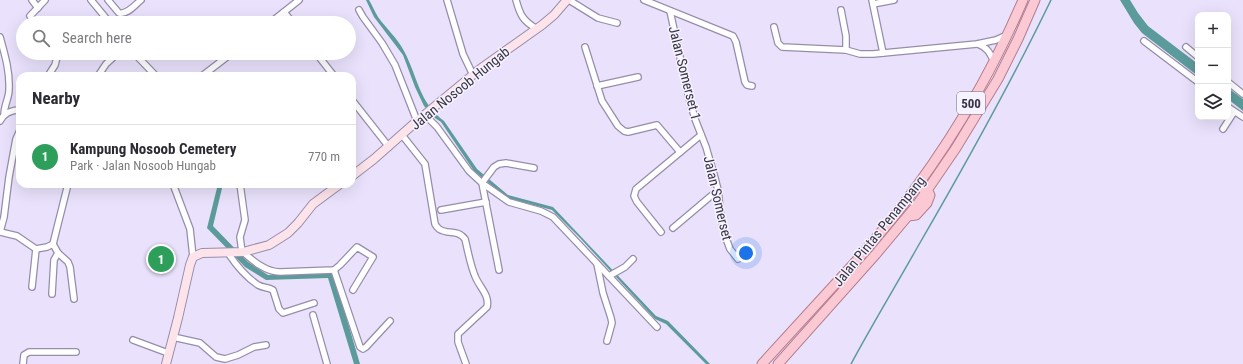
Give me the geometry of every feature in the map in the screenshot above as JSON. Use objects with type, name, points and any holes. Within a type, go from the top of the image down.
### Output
[{"type":"main road","name":"Jalan Nosoob Hungab","points":[[356,173],[473,75],[537,29],[554,15],[568,0]]},
{"type":"main road","name":"Jalan Pintas Penampang","points":[[762,364],[831,289],[907,200],[948,141],[980,89],[1009,34],[1023,0]]},
{"type":"main road","name":"Jalan Pintas Penampang","points":[[778,364],[908,216],[956,148],[998,79],[1035,0]]},
{"type":"main road","points":[[980,89],[986,90],[990,86],[998,70],[1006,64]]},
{"type":"main road","points":[[166,364],[193,257],[202,253],[242,252],[265,246],[282,238],[293,228],[313,204],[334,188]]},
{"type":"main road","points":[[907,200],[914,197],[921,190],[926,190]]},
{"type":"street","points":[[32,0],[38,8]]},
{"type":"street","points":[[30,16],[45,0]]},
{"type":"street","points":[[91,0],[104,16]]},
{"type":"street","points":[[108,0],[121,14],[126,12],[141,0]]},
{"type":"street","points":[[279,16],[300,0]]},
{"type":"street","points":[[447,0],[463,54],[473,75]]},
{"type":"street","points":[[516,0],[520,14],[529,24],[537,29]]},
{"type":"street","points":[[568,0],[598,18],[617,23]]},
{"type":"street","name":"Jalan Somerset 1","points":[[644,0],[733,36],[736,42],[745,82],[747,85],[752,86]]},
{"type":"street","points":[[883,53],[872,2],[894,0]]},
{"type":"street","points":[[359,10],[395,65],[417,121]]},
{"type":"street","points":[[841,10],[846,36],[846,50]]},
{"type":"street","name":"Jalan Somerset 1","points":[[670,11],[688,94],[701,135]]},
{"type":"street","points":[[284,12],[287,16]]},
{"type":"street","points":[[774,27],[778,43],[782,47],[846,50],[860,54],[977,44],[996,40],[1009,34]]},
{"type":"street","points":[[0,37],[6,55],[9,77],[9,93],[0,121]]},
{"type":"street","points":[[1144,41],[1195,80]]},
{"type":"street","points":[[977,44],[989,51],[994,62]]},
{"type":"street","points":[[585,47],[602,101],[618,126],[624,131],[632,131],[658,126],[680,152]]},
{"type":"street","points":[[1186,47],[1195,54]]},
{"type":"street","points":[[51,72],[56,60]]},
{"type":"street","points":[[101,72],[110,60]]},
{"type":"street","points":[[141,60],[152,72]]},
{"type":"street","points":[[207,72],[223,60]]},
{"type":"street","points":[[321,60],[331,72]]},
{"type":"street","points":[[597,86],[638,77]]},
{"type":"street","points":[[1230,84],[1243,94]]},
{"type":"street","points":[[356,105],[389,147]]},
{"type":"street","points":[[3,113],[16,110]]},
{"type":"street","points":[[1231,110],[1243,117]]},
{"type":"street","points":[[428,112],[437,128],[469,171],[509,202],[541,211],[553,217],[657,327]]},
{"type":"street","points":[[1224,129],[1234,112]]},
{"type":"street","points":[[402,135],[425,164],[435,224],[441,230],[459,233],[465,239],[475,276],[488,297],[489,302],[487,307],[458,334],[458,342],[466,364]]},
{"type":"street","points":[[661,232],[637,202],[634,196],[636,189],[701,135]]},
{"type":"street","name":"Jalan Somerset","points":[[701,135],[718,190],[721,218],[727,241],[730,249],[738,259]]},
{"type":"street","points":[[16,139],[4,217],[0,232],[17,236],[36,249],[53,244]]},
{"type":"street","points":[[499,270],[483,182],[487,175],[499,164],[506,163],[534,168]]},
{"type":"street","points":[[67,188],[53,244],[58,253],[68,262],[70,267],[74,300]]},
{"type":"street","points":[[175,188],[190,228],[193,257]]},
{"type":"street","points":[[241,188],[245,220],[240,237],[242,252],[275,272],[334,270],[357,247],[373,257],[353,290]]},
{"type":"street","points":[[673,228],[718,190]]},
{"type":"street","points":[[441,210],[486,202]]},
{"type":"street","points":[[32,287],[36,249]]},
{"type":"street","points":[[52,294],[54,260],[58,253]]},
{"type":"street","points":[[229,253],[234,262],[248,277],[260,286],[273,290],[279,309],[283,313],[314,303]]},
{"type":"street","points":[[609,276],[620,271],[633,259]]},
{"type":"street","points":[[597,264],[603,293],[612,323],[607,341]]},
{"type":"street","points":[[334,270],[360,347],[363,349],[366,347],[390,321]]},
{"type":"street","points":[[313,315],[327,364]]},
{"type":"street","points":[[172,337],[200,343],[216,357],[225,359],[238,355],[254,347],[266,345]]},
{"type":"street","points":[[133,340],[168,353]]},
{"type":"street","points":[[23,364],[24,355],[29,352],[76,352]]},
{"type":"shaded area","points":[[366,0],[369,0],[378,17],[401,47],[429,105],[444,121],[477,169],[508,195],[553,207],[656,316],[668,321],[710,364],[706,364],[666,324],[655,319],[552,210],[507,198],[474,171],[441,122],[424,106],[403,55],[374,17]]},
{"type":"shaded area","points":[[1120,0],[1130,0],[1148,26],[1195,62],[1195,74],[1142,33]]},
{"type":"shaded area","points":[[1231,90],[1243,99],[1243,111],[1231,101]]},
{"type":"shaded area","points":[[217,188],[222,188],[213,226],[248,262],[268,275],[333,272],[360,364],[354,364],[328,278],[266,280],[245,267],[207,228]]},
{"type":"waterway","points":[[851,364],[986,126],[1051,0]]},
{"type":"place","name":"Kampung Nosoob Cemetery","points":[[161,259]]}]
